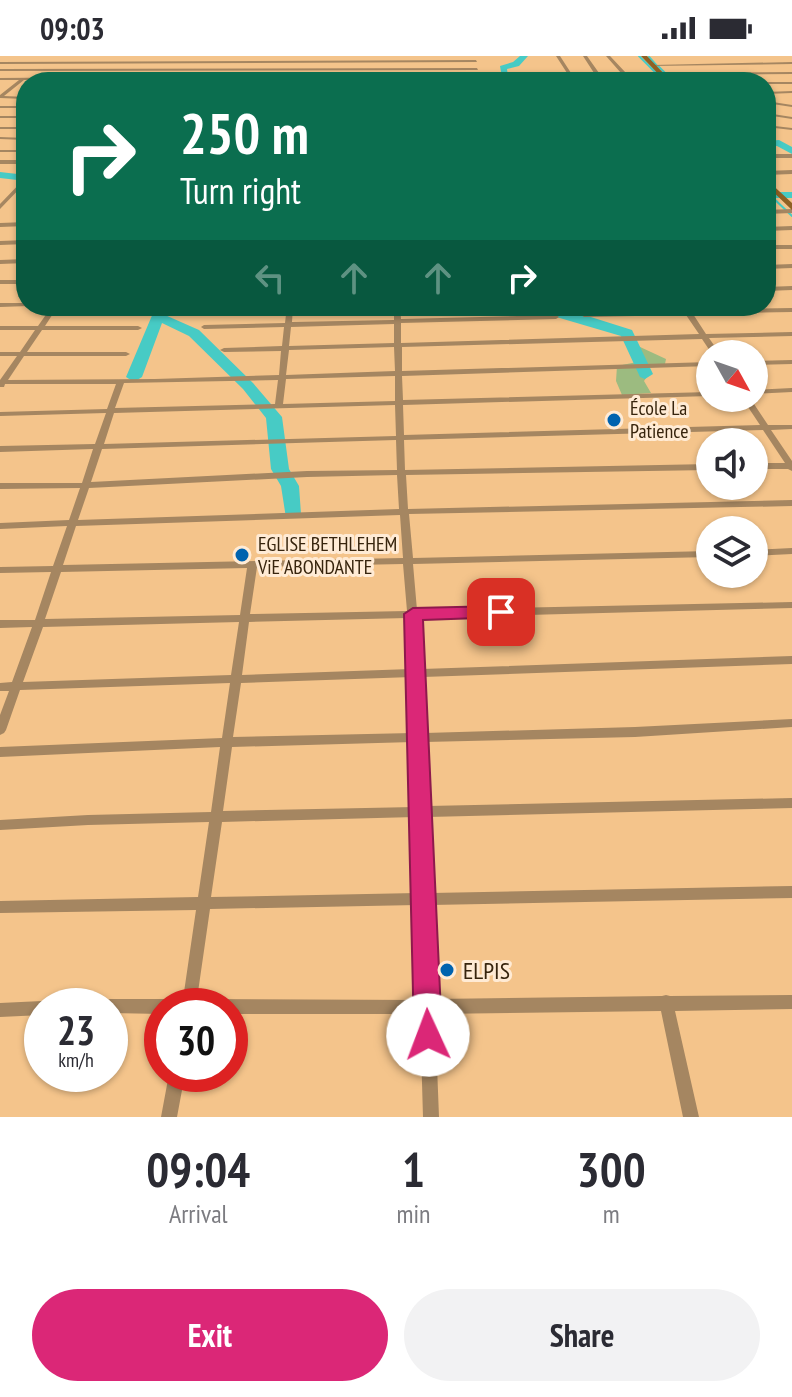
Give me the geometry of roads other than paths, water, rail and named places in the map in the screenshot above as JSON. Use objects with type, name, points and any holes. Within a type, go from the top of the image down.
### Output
[{"type":"main road","points":[[644,57],[659,72]]},
{"type":"main road","points":[[776,192],[792,210]]},
{"type":"street","points":[[127,70],[139,56]]},
{"type":"street","points":[[608,56],[623,72]]},
{"type":"street","points":[[644,57],[655,56]]},
{"type":"street","points":[[683,56],[708,65]]},
{"type":"street","points":[[732,56],[791,76]]},
{"type":"street","points":[[758,56],[778,63],[791,76]]},
{"type":"street","points":[[784,56],[791,76]]},
{"type":"street","points":[[382,58],[383,72]]},
{"type":"street","points":[[0,63],[476,58],[478,72]]},
{"type":"street","points":[[714,58],[733,65]]},
{"type":"street","points":[[246,70],[251,59]]},
{"type":"street","points":[[653,66],[778,63]]},
{"type":"street","points":[[538,68],[539,72]]},
{"type":"street","points":[[0,70],[477,69]]},
{"type":"street","points":[[0,97],[16,85]]},
{"type":"street","points":[[0,207],[16,190]]},
{"type":"street","points":[[1,384],[48,316]]},
{"type":"street","points":[[279,405],[289,316]]},
{"type":"street","points":[[397,316],[399,438],[406,561],[417,672],[431,1117]]},
{"type":"street","points":[[691,316],[705,338]]},
{"type":"street","points":[[204,327],[556,317]]},
{"type":"street","points":[[0,328],[138,328]]},
{"type":"street","points":[[224,350],[792,334]]},
{"type":"street","points":[[0,354],[126,354]]},
{"type":"street","points":[[768,363],[792,362]]},
{"type":"street","points":[[1,384],[696,364]]},
{"type":"street","points":[[0,730],[41,623],[70,524],[121,381]]},
{"type":"street","points":[[768,391],[792,390]]},
{"type":"street","points":[[0,414],[696,394]]},
{"type":"street","points":[[756,412],[792,466]]},
{"type":"street","points":[[0,449],[792,427]]},
{"type":"street","points":[[768,466],[792,466]]},
{"type":"street","points":[[0,486],[696,467]]},
{"type":"street","points":[[0,526],[291,515],[792,503]]},
{"type":"street","points":[[768,552],[792,551]]},
{"type":"street","points":[[0,570],[696,554]]},
{"type":"street","points":[[192,988],[252,566]]},
{"type":"street","points":[[0,624],[792,605]]},
{"type":"street","points":[[0,687],[792,660]]},
{"type":"street","points":[[0,752],[228,742],[635,732],[792,723]]},
{"type":"street","points":[[0,825],[792,803]]},
{"type":"street","points":[[0,907],[792,892]]},
{"type":"street","points":[[666,1002],[691,1117]]},
{"type":"street","points":[[248,1005],[427,1007],[792,1002]]},
{"type":"street","points":[[0,1010],[24,1009]]},
{"type":"street","points":[[169,1117],[174,1092]]},
{"type":"waterway","points":[[504,72],[503,68],[516,64],[524,56]]},
{"type":"waterway","points":[[639,56],[655,72]]},
{"type":"waterway","points":[[649,57],[657,66]]},
{"type":"waterway","points":[[658,66],[664,72]]},
{"type":"waterway","points":[[776,143],[792,151]]},
{"type":"waterway","points":[[0,175],[16,177]]},
{"type":"waterway","points":[[776,195],[792,195]]},
{"type":"waterway","points":[[776,201],[792,216]]},
{"type":"waterway","points":[[134,377],[158,316]]},
{"type":"waterway","points":[[568,316],[627,333],[645,374]]},
{"type":"waterway","points":[[159,317],[194,333],[248,386],[274,417],[280,469],[290,486],[292,514]]},
{"type":"place","name":"École La Patience","points":[[614,420]]},
{"type":"place","name":"EGLISE BETHLEHEM ViE ABONDANTE","points":[[242,555]]},
{"type":"place","name":"ELPIS","points":[[447,970]]}]
